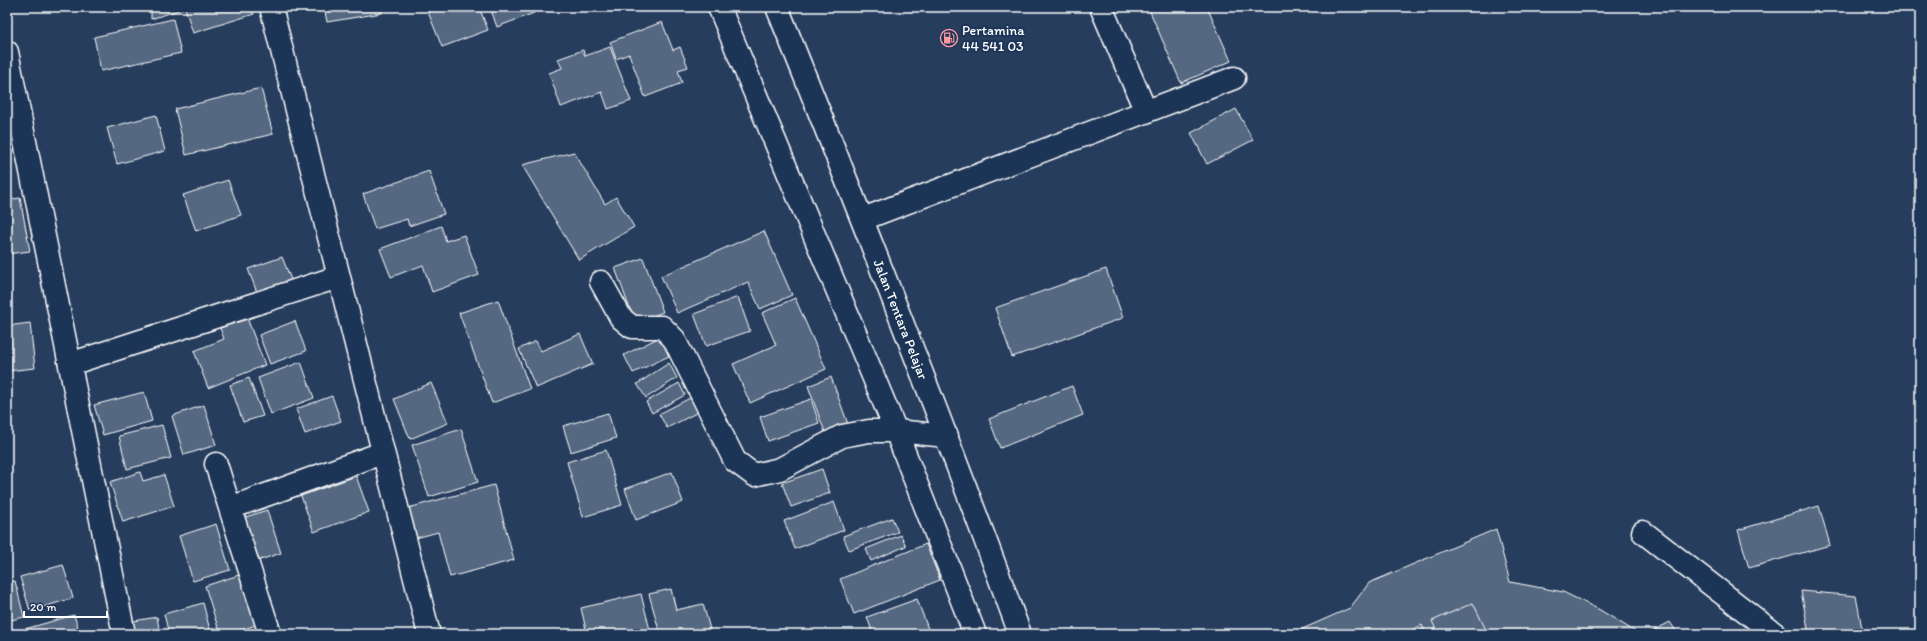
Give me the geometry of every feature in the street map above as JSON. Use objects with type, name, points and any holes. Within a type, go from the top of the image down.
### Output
[{"type":"street","points":[[271,7],[382,453],[429,634]]},
{"type":"street","points":[[719,7],[896,431],[975,634]]},
{"type":"street","name":"Jalan Tentara Pelajar","points":[[777,7],[863,219],[947,436],[1020,634]]},
{"type":"street","points":[[1101,7],[1146,112]]},
{"type":"street","points":[[7,52],[124,634]]},
{"type":"street","points":[[863,219],[1234,78]]},
{"type":"street","points":[[70,364],[338,277]]},
{"type":"street","points":[[601,282],[621,318],[632,327],[662,327],[674,339],[734,461],[754,475],[780,469],[842,436],[868,431],[896,431],[947,436]]},
{"type":"street","points":[[230,508],[382,453]]},
{"type":"street","points":[[216,464],[270,634]]},
{"type":"street","points":[[1643,532],[1775,634]]},
{"type":"building","points":[[151,7],[251,7],[254,14],[193,33],[185,8],[151,19]]},
{"type":"building","points":[[324,7],[381,7],[382,13],[327,22]]},
{"type":"building","points":[[426,7],[479,7],[488,30],[442,47]]},
{"type":"building","points":[[490,7],[532,7],[534,13],[497,27]]},
{"type":"building","points":[[1148,7],[1207,7],[1231,61],[1181,83]]},
{"type":"building","points":[[173,19],[181,53],[101,71],[94,37]]},
{"type":"building","points":[[662,22],[673,50],[680,47],[688,67],[678,70],[682,83],[645,97],[629,54],[616,59],[610,42]]},
{"type":"building","points":[[610,47],[631,101],[608,109],[602,92],[561,107],[549,73],[562,68],[558,59],[583,50],[585,56]]},
{"type":"building","points":[[261,88],[273,134],[186,155],[175,109]]},
{"type":"building","points":[[1236,109],[1253,140],[1207,164],[1191,133]]},
{"type":"building","points":[[156,115],[165,151],[117,164],[107,128]]},
{"type":"building","points":[[574,152],[605,204],[616,197],[634,227],[579,260],[522,165]]},
{"type":"building","points":[[429,171],[444,214],[409,226],[407,219],[375,229],[363,194]]},
{"type":"building","points":[[228,180],[241,215],[196,231],[183,195]]},
{"type":"building","points":[[20,198],[30,251],[7,254],[7,200]]},
{"type":"building","points":[[441,226],[446,241],[464,235],[479,275],[432,292],[423,265],[391,277],[380,249]]},
{"type":"building","points":[[764,231],[792,295],[760,309],[748,282],[677,313],[661,276]]},
{"type":"building","points":[[282,257],[292,282],[258,295],[248,269]]},
{"type":"building","points":[[643,258],[663,312],[635,323],[615,268]]},
{"type":"building","points":[[1106,269],[1123,318],[1012,357],[995,308]]},
{"type":"building","points":[[738,297],[750,331],[706,346],[694,314]]},
{"type":"building","points":[[795,298],[826,369],[750,403],[733,364],[776,345],[762,313]]},
{"type":"building","points":[[498,300],[530,389],[492,403],[459,313]]},
{"type":"building","points":[[247,318],[265,365],[208,388],[194,351],[224,339],[220,328]]},
{"type":"building","points":[[295,321],[306,351],[270,364],[259,335]]},
{"type":"building","points":[[30,323],[35,368],[7,371],[7,326]]},
{"type":"building","points":[[580,334],[593,364],[536,388],[519,349],[536,341],[541,351]]},
{"type":"building","points":[[660,337],[669,356],[633,373],[624,355]]},
{"type":"building","points":[[301,362],[314,398],[271,414],[258,378]]},
{"type":"building","points":[[669,363],[677,378],[646,398],[637,384]]},
{"type":"building","points":[[831,377],[849,427],[826,435],[808,386]]},
{"type":"building","points":[[249,378],[263,416],[243,422],[230,385]]},
{"type":"building","points":[[431,383],[448,423],[410,439],[394,399]]},
{"type":"building","points":[[679,383],[685,395],[652,413],[646,402]]},
{"type":"building","points":[[1072,386],[1083,415],[1000,448],[989,419]]},
{"type":"building","points":[[144,392],[152,421],[103,435],[94,405]]},
{"type":"building","points":[[332,396],[341,421],[305,434],[296,409]]},
{"type":"building","points":[[692,397],[700,411],[667,428],[659,414]]},
{"type":"building","points":[[811,399],[819,423],[768,441],[760,417]]},
{"type":"building","points":[[204,405],[216,445],[184,455],[172,416]]},
{"type":"building","points":[[608,413],[616,438],[571,452],[563,426]]},
{"type":"building","points":[[162,425],[171,458],[127,469],[119,436]]},
{"type":"building","points":[[461,429],[478,482],[429,497],[412,445]]},
{"type":"building","points":[[606,450],[622,505],[583,517],[567,462]]},
{"type":"building","points":[[822,469],[830,493],[791,507],[782,483]]},
{"type":"building","points":[[140,472],[143,481],[164,475],[174,506],[123,522],[110,482]]},
{"type":"building","points":[[672,472],[683,502],[636,520],[625,489]]},
{"type":"building","points":[[356,476],[369,512],[314,532],[301,496]]},
{"type":"building","points":[[494,485],[514,560],[450,577],[438,532],[416,538],[408,508]]},
{"type":"building","points":[[834,502],[844,530],[795,549],[784,521]]},
{"type":"building","points":[[1819,506],[1830,545],[1749,568],[1738,530]]},
{"type":"building","points":[[267,510],[281,553],[257,561],[243,518]]},
{"type":"building","points":[[892,518],[898,532],[849,550],[843,536]]},
{"type":"building","points":[[216,524],[230,570],[193,581],[179,536]]},
{"type":"building","points":[[1496,529],[1510,582],[1563,592],[1600,610],[1639,634],[1291,634],[1350,608],[1369,583]]},
{"type":"building","points":[[901,535],[906,546],[871,561],[866,549]]},
{"type":"building","points":[[926,544],[940,580],[854,614],[840,579]]},
{"type":"building","points":[[63,565],[73,598],[30,611],[20,577]]},
{"type":"building","points":[[239,575],[256,625],[229,634],[220,634],[205,586]]},
{"type":"building","points":[[15,581],[24,617],[7,621],[7,582]]},
{"type":"building","points":[[671,589],[676,610],[703,604],[711,633],[660,634],[649,594]]},
{"type":"building","points":[[1801,591],[1856,596],[1863,634],[1809,634]]},
{"type":"building","points":[[641,594],[651,634],[587,634],[581,608]]},
{"type":"building","points":[[917,599],[930,634],[873,634],[867,617]]},
{"type":"building","points":[[203,603],[211,634],[169,634],[164,614]]},
{"type":"building","points":[[1473,603],[1488,634],[1438,634],[1432,621]]},
{"type":"building","points":[[74,615],[80,634],[19,634],[18,631]]},
{"type":"building","points":[[157,617],[160,634],[130,634],[128,622]]},
{"type":"building","points":[[1670,622],[1678,634],[1647,634]]},
{"type":"building","points":[[1422,625],[1426,634],[1403,634]]},
{"type":"place","name":"Pertamina 44 541 03","points":[[949,38]]}]
